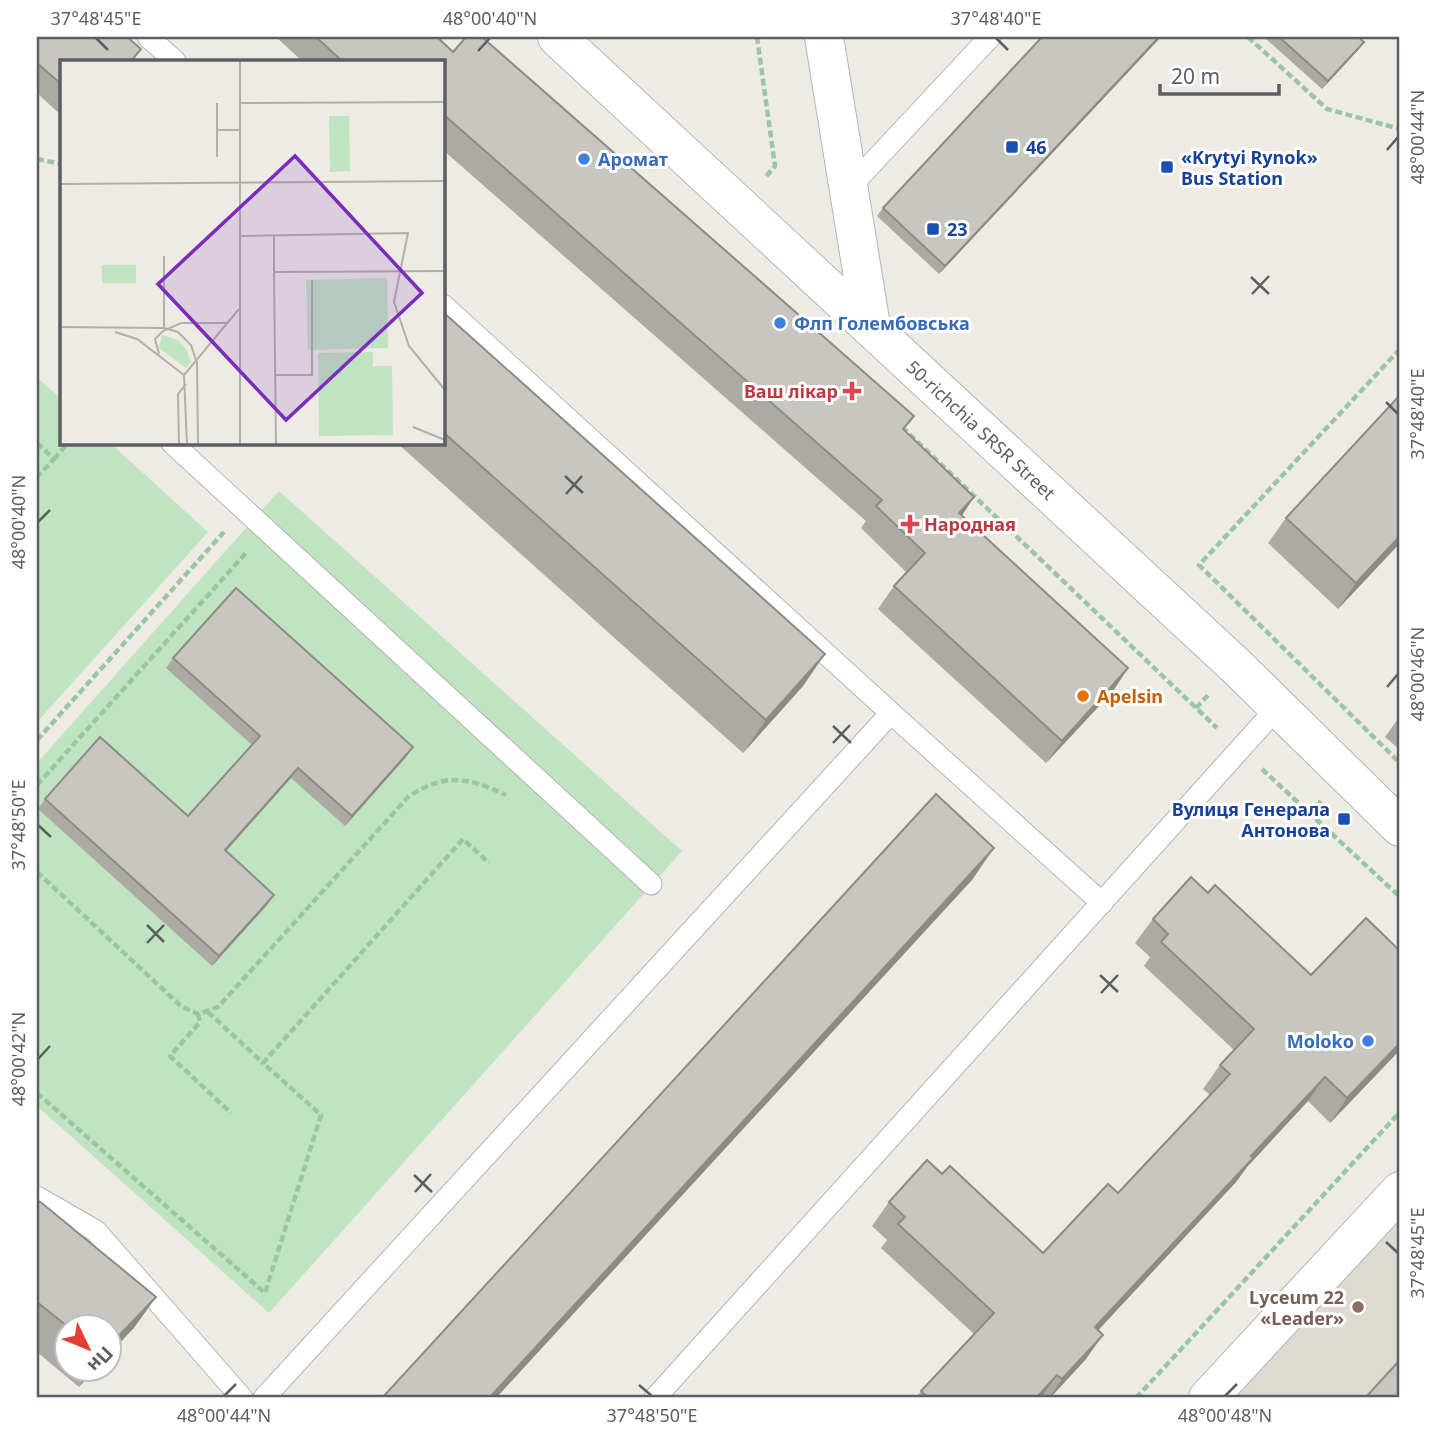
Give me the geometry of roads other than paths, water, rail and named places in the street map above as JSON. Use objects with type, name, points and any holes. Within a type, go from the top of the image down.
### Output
[{"type":"street","name":"50-richchia SRSR Street","points":[[557,37],[1278,707],[1400,827]]},
{"type":"street","points":[[824,37],[871,326]]},
{"type":"street","points":[[1208,1398],[1400,1191]]},
{"type":"lane","points":[[148,37],[174,60]]},
{"type":"lane","points":[[849,189],[990,37]]},
{"type":"lane","points":[[444,306],[1102,903]]},
{"type":"lane","points":[[173,444],[651,884]]},
{"type":"lane","points":[[655,1398],[1278,707]]},
{"type":"lane","points":[[264,1398],[891,713]]},
{"type":"lane","points":[[37,1197],[96,1231],[242,1398]]},
{"type":"place","name":"46","points":[[1012,147]]},
{"type":"place","name":"Аромат","points":[[584,159]]},
{"type":"place","name":"«Krytyi Rynok» Bus Station","points":[[1167,167]]},
{"type":"place","name":"23","points":[[933,229]]},
{"type":"place","name":"Флп Голембовська","points":[[780,323]]},
{"type":"place","name":"Ваш лікар","points":[[852,391]]},
{"type":"place","name":"Народная","points":[[910,524]]},
{"type":"place","name":"Apelsin","points":[[1083,696]]},
{"type":"place","name":"Вулиця Генерала Антонова","points":[[1344,819]]},
{"type":"place","name":"Moloko","points":[[1368,1041]]},
{"type":"place","name":"Lyceum 22 «Leader»","points":[[1358,1307]]}]
